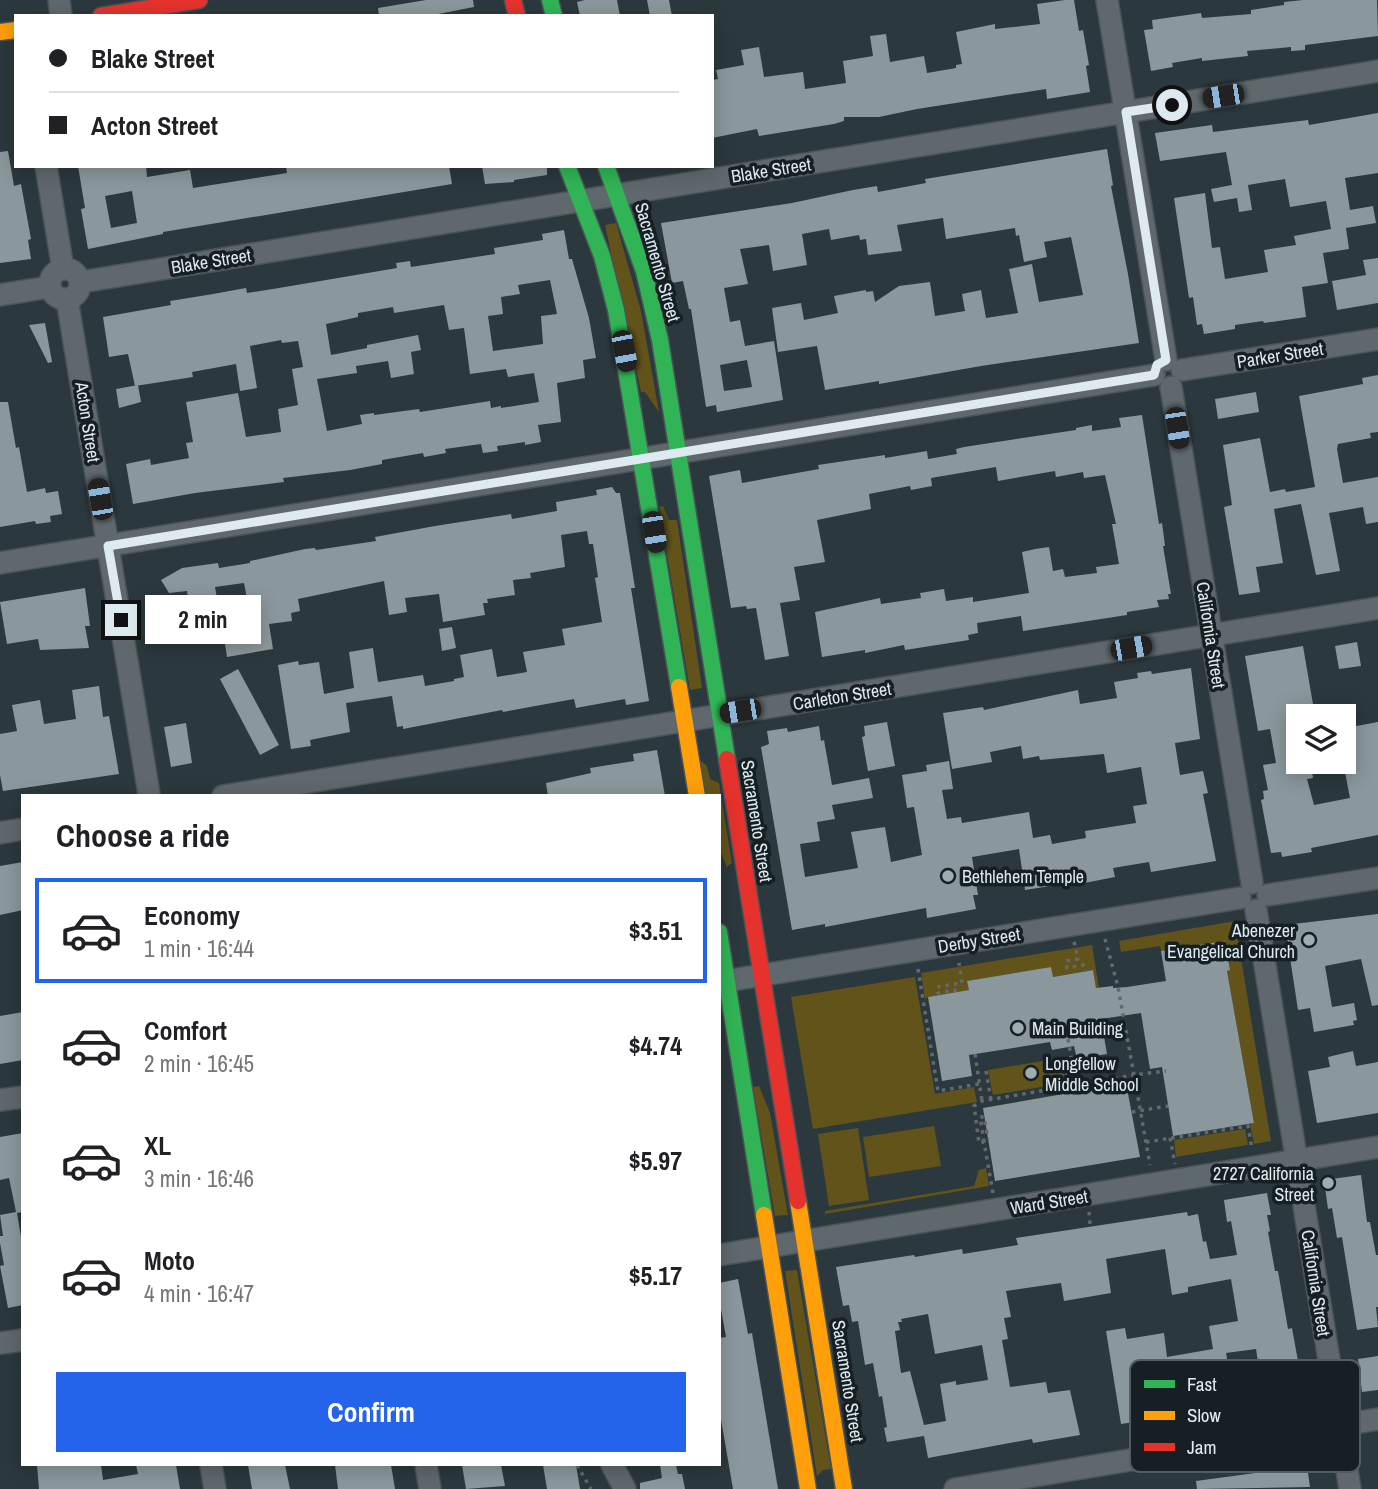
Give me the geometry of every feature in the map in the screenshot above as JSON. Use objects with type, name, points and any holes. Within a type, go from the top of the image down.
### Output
[{"type":"street","points":[[114,14],[199,0]]},
{"type":"street","name":"California Street","points":[[1107,0],[1329,1360]]},
{"type":"street","name":"Blake Street","points":[[80,282],[1378,71]]},
{"type":"street","points":[[46,168],[63,269]]},
{"type":"street","points":[[568,168],[602,256],[616,310],[697,794]]},
{"type":"street","name":"Sacramento Street","points":[[608,168],[644,271],[660,340],[845,1489]]},
{"type":"street","points":[[0,295],[77,294],[80,282],[75,272],[63,269],[54,273],[59,293]]},
{"type":"street","name":"Acton Street","points":[[59,293],[108,546],[151,794]]},
{"type":"street","name":"Parker Street","points":[[0,563],[1378,339]]},
{"type":"street","name":"Carleton Street","points":[[235,794],[1378,608]]},
{"type":"street","points":[[0,833],[21,829]]},
{"type":"street","name":"Derby Street","points":[[723,981],[1378,878]]},
{"type":"street","points":[[721,956],[808,1489]]},
{"type":"street","points":[[0,1100],[21,1097]]},
{"type":"street","name":"Ward Street","points":[[721,1255],[1378,1147]]},
{"type":"street","points":[[0,1343],[21,1340]]},
{"type":"street","points":[[1360,1422],[1378,1419]]},
{"type":"street","points":[[955,1489],[1130,1460]]},
{"type":"street","points":[[211,1466],[215,1489]]},
{"type":"street","points":[[426,1466],[430,1489]]},
{"type":"street","points":[[613,1466],[625,1489]]},
{"type":"path","points":[[1101,920],[1118,987],[1153,1185]]},
{"type":"path","points":[[955,992],[938,993],[937,987],[962,983],[956,943]]},
{"type":"path","points":[[1075,944],[1077,959],[1066,961],[1067,968],[1084,965],[1086,972]]},
{"type":"path","points":[[915,950],[932,1038],[937,1091],[979,1084]]},
{"type":"path","points":[[1068,1039],[1076,1085]]},
{"type":"path","points":[[975,1054],[982,1101]]},
{"type":"path","points":[[1063,1057],[1069,1086]]},
{"type":"path","points":[[986,1071],[991,1100]]},
{"type":"path","points":[[986,1141],[979,1143],[974,1106],[982,1101],[1166,1071]]},
{"type":"path","points":[[1132,1112],[1168,1106]]},
{"type":"path","points":[[986,1141],[985,1117],[980,1117],[997,1210]]},
{"type":"path","points":[[1146,1142],[1248,1126]]},
{"type":"path","points":[[578,1466],[590,1489]]},
{"type":"shaded area","points":[[616,223],[641,311],[659,412],[645,392],[641,392],[605,225]]},
{"type":"shaded area","points":[[663,506],[669,520],[677,520],[702,688],[690,690],[659,507]]},
{"type":"shaded area","points":[[700,760],[707,766],[710,779],[719,783],[721,794],[706,794]]},
{"type":"shaded area","points":[[721,795],[732,863],[727,867],[721,854]]},
{"type":"shaded area","points":[[1235,921],[1271,1141],[1254,1144],[1250,1124],[1254,1123],[1227,971],[1230,970],[1225,941],[1161,951],[1160,946],[1121,952],[1119,941]]},
{"type":"shaded area","points":[[1092,945],[1099,988],[1096,988],[1093,970],[1053,977],[1051,967],[968,981],[969,990],[925,999],[921,973]]},
{"type":"shaded area","points":[[915,977],[935,1094],[974,1087],[977,1102],[813,1129],[791,997]]},
{"type":"shaded area","points":[[1061,1058],[1066,1083],[993,1095],[988,1070]]},
{"type":"shaded area","points":[[759,1086],[770,1113],[788,1215],[775,1216],[753,1087]]},
{"type":"shaded area","points":[[934,1126],[941,1166],[869,1177],[863,1137]]},
{"type":"shaded area","points":[[858,1128],[869,1200],[829,1206],[818,1134]]},
{"type":"shaded area","points":[[1245,1129],[1248,1145],[1176,1157],[1174,1140]]},
{"type":"shaded area","points":[[986,1168],[989,1186],[825,1214],[825,1211],[974,1186],[979,1170]]},
{"type":"shaded area","points":[[797,1270],[831,1469],[823,1470],[817,1476],[785,1271]]},
{"type":"building","points":[[426,0],[473,0],[474,7],[438,14],[379,14],[378,8]]},
{"type":"building","points":[[617,0],[620,14],[580,14],[577,2]]},
{"type":"building","points":[[647,0],[669,0],[672,14],[650,14]]},
{"type":"building","points":[[1074,0],[1079,31],[1083,30],[1090,92],[1047,99],[1046,89],[879,117],[844,117],[844,121],[834,124],[759,136],[757,129],[714,138],[714,80],[718,79],[716,70],[744,65],[741,50],[759,47],[764,77],[803,72],[805,89],[846,83],[843,61],[873,56],[870,36],[886,34],[890,62],[924,56],[927,73],[956,68],[956,65],[962,64],[956,32],[995,24],[995,29],[1040,24],[1037,4]]},
{"type":"building","points":[[1303,0],[1377,0],[1378,36],[1305,45],[1305,50],[1291,51],[1291,47],[1247,51],[1248,56],[1202,61],[1202,58],[1172,63],[1173,67],[1151,71],[1144,30],[1153,29],[1152,20],[1201,13],[1202,18],[1251,14],[1251,10]]},
{"type":"building","points":[[1378,113],[1378,173],[1345,178],[1350,210],[1373,206],[1376,223],[1346,228],[1349,249],[1323,253],[1328,283],[1302,287],[1306,317],[1235,325],[1235,329],[1204,334],[1202,324],[1197,325],[1193,297],[1189,298],[1174,198],[1205,193],[1212,248],[1220,247],[1225,279],[1268,272],[1264,250],[1296,245],[1294,236],[1331,229],[1326,201],[1290,207],[1285,179],[1248,185],[1252,210],[1239,212],[1237,198],[1214,202],[1211,189],[1232,185],[1226,152],[1160,161],[1155,133],[1212,125],[1213,132],[1308,120],[1309,125]]},
{"type":"building","points":[[1107,149],[1139,343],[825,390],[817,346],[778,352],[772,308],[801,303],[804,320],[838,313],[834,296],[873,291],[875,302],[899,286],[930,282],[935,316],[965,311],[962,294],[981,290],[986,318],[1018,313],[1009,269],[1032,264],[1039,302],[1083,295],[1071,237],[1044,242],[1047,257],[1024,262],[1015,228],[946,239],[943,218],[897,225],[902,251],[868,255],[866,239],[860,240],[859,235],[831,240],[829,229],[802,234],[807,265],[773,271],[769,245],[740,249],[748,284],[724,288],[730,322],[740,320],[745,346],[774,341],[783,400],[717,412],[716,405],[706,407],[691,309],[683,281],[672,283],[661,223],[792,203],[877,186],[878,192],[926,183],[925,179]],"holes":[[[747,360],[752,387],[724,391],[720,365]]]},
{"type":"building","points":[[8,151],[14,186],[21,184],[31,239],[28,240],[31,259],[0,263],[0,152]]},
{"type":"building","points":[[78,168],[146,168],[147,177],[190,170],[193,188],[287,173],[286,168],[449,168],[452,184],[163,232],[88,249],[81,209],[85,208]],"holes":[[[132,191],[137,223],[111,228],[105,196]]]},
{"type":"building","points":[[482,168],[547,168],[547,175],[514,182],[485,184]]},
{"type":"building","points":[[564,230],[569,259],[572,259],[589,318],[596,358],[583,360],[585,378],[557,383],[561,422],[538,425],[541,442],[497,446],[498,451],[483,453],[481,444],[445,449],[446,453],[424,457],[423,453],[382,460],[382,464],[350,470],[283,478],[284,482],[133,504],[126,464],[150,459],[151,465],[189,458],[186,443],[193,442],[186,402],[238,393],[246,437],[281,432],[278,409],[298,405],[292,369],[303,367],[298,341],[282,343],[281,340],[250,346],[257,388],[240,391],[236,364],[192,372],[193,377],[135,386],[128,354],[109,357],[103,317],[171,305],[170,301],[246,288],[247,293],[397,268],[396,263],[410,261],[411,267],[495,254],[494,248],[543,240],[542,234]],"holes":[[[550,280],[557,314],[541,316],[543,344],[493,351],[488,316],[503,314],[501,297],[520,294],[518,285]],[[444,305],[449,330],[464,328],[470,374],[506,369],[508,377],[534,373],[539,402],[491,408],[490,401],[420,412],[419,409],[374,413],[360,415],[362,424],[327,431],[317,379],[357,373],[356,366],[388,361],[391,378],[414,374],[411,352],[421,350],[418,335],[331,355],[326,324],[358,317],[358,313],[393,307],[394,313]]]},
{"type":"building","points":[[1378,258],[1378,303],[1337,310],[1332,281],[1366,275],[1363,260]]},
{"type":"building","points":[[45,323],[52,362],[48,363],[29,325]]},
{"type":"building","points":[[1378,375],[1378,432],[1370,433],[1371,438],[1338,444],[1337,449],[1343,483],[1378,477],[1378,522],[1366,524],[1363,507],[1329,513],[1340,571],[1316,575],[1301,504],[1274,509],[1283,563],[1256,567],[1260,592],[1239,595],[1224,507],[1232,505],[1223,445],[1260,438],[1270,492],[1315,487],[1299,396],[1363,384],[1362,378]]},
{"type":"building","points":[[138,385],[141,402],[119,408],[116,389]]},
{"type":"building","points":[[1256,392],[1259,412],[1218,419],[1215,399]]},
{"type":"building","points":[[0,402],[8,402],[27,492],[45,488],[46,493],[58,491],[62,514],[50,516],[51,522],[36,524],[35,521],[0,527]]},
{"type":"building","points":[[1142,415],[1159,524],[1162,523],[1171,594],[1168,594],[1169,599],[1157,600],[1159,607],[1127,612],[1127,615],[1023,631],[1021,616],[977,623],[978,633],[968,635],[969,640],[905,650],[904,645],[865,653],[865,650],[822,657],[815,612],[880,598],[881,604],[921,598],[920,593],[944,589],[946,601],[973,597],[973,602],[1029,593],[1022,552],[1035,549],[1049,547],[1053,571],[1063,569],[1065,577],[1097,573],[1096,567],[1119,564],[1112,524],[1116,524],[1105,475],[1084,478],[1083,472],[1056,477],[1055,471],[998,481],[996,467],[931,478],[932,486],[911,490],[910,486],[869,494],[871,509],[817,520],[825,562],[794,567],[800,600],[780,603],[789,656],[765,660],[756,608],[731,608],[709,476],[740,470],[742,483],[819,469],[818,465],[885,455],[885,458],[927,451],[928,459],[957,454],[956,449],[964,447],[1076,430],[1092,425],[1092,431],[1121,427],[1119,418]]},
{"type":"building","points":[[612,487],[616,493],[620,493],[635,588],[631,588],[649,701],[626,705],[625,699],[576,708],[574,699],[403,729],[403,726],[397,727],[392,696],[346,703],[350,732],[310,740],[311,746],[291,749],[278,665],[298,661],[299,665],[319,662],[324,694],[354,688],[349,652],[373,648],[378,682],[423,675],[425,686],[464,677],[460,655],[492,649],[497,677],[527,672],[523,652],[565,645],[562,629],[602,622],[593,544],[589,544],[587,531],[561,535],[565,567],[530,573],[531,578],[513,580],[515,595],[487,599],[488,603],[483,603],[485,615],[443,622],[439,594],[405,598],[407,612],[389,615],[384,581],[298,599],[300,611],[291,613],[292,621],[269,624],[273,649],[227,657],[221,618],[250,614],[244,583],[215,587],[220,616],[196,619],[191,618],[187,591],[169,593],[161,580],[182,568],[218,563],[219,568],[305,549],[316,550],[376,541],[375,537],[435,526],[511,514],[512,519],[557,511],[556,502],[597,495],[596,490]]},
{"type":"building","points":[[85,588],[90,626],[85,626],[89,648],[40,650],[38,639],[7,644],[0,602]]},
{"type":"building","points":[[452,627],[456,648],[442,651],[439,629]]},
{"type":"building","points":[[1357,642],[1361,666],[1339,669],[1335,646]]},
{"type":"building","points":[[1303,646],[1313,704],[1286,704],[1286,774],[1312,774],[1313,778],[1307,779],[1314,805],[1350,798],[1345,774],[1356,774],[1356,726],[1378,722],[1378,835],[1311,848],[1312,852],[1282,857],[1281,852],[1271,853],[1261,800],[1264,799],[1263,791],[1268,790],[1263,765],[1276,763],[1270,729],[1258,731],[1245,656]]},
{"type":"building","points":[[1191,668],[1200,739],[1175,743],[1180,775],[1203,771],[1208,793],[1203,794],[1216,861],[1151,872],[1149,862],[1113,868],[1115,877],[1064,887],[1063,884],[1025,890],[1019,849],[972,857],[978,895],[973,895],[976,909],[927,918],[926,908],[825,927],[825,924],[792,930],[761,747],[769,744],[767,731],[787,728],[788,732],[819,726],[832,785],[869,778],[873,798],[832,805],[835,819],[817,822],[820,841],[800,844],[805,877],[858,868],[851,832],[885,827],[891,862],[922,855],[914,807],[907,808],[902,775],[927,771],[926,765],[949,761],[953,789],[942,790],[947,819],[961,817],[962,823],[1029,812],[1033,838],[1050,835],[1052,844],[1086,838],[1085,831],[1136,823],[1133,806],[1147,804],[1141,767],[1107,773],[1104,754],[1023,759],[1021,746],[990,752],[992,762],[952,769],[943,713],[983,707],[984,710],[1078,690],[1080,704],[1117,698],[1114,682],[1138,678],[1137,673],[1151,671],[1152,674]]},
{"type":"building","points":[[238,669],[279,745],[260,755],[220,679]]},
{"type":"building","points":[[99,686],[103,717],[109,716],[119,774],[3,791],[0,775],[0,734],[17,731],[12,705],[40,700],[44,724],[76,719],[72,690]]},
{"type":"building","points":[[887,722],[895,766],[868,771],[862,737],[865,736],[864,726]]},
{"type":"building","points":[[186,723],[192,763],[171,767],[164,727]]},
{"type":"building","points":[[657,750],[665,794],[548,794],[546,783],[591,773],[590,768],[634,761],[633,754]]},
{"type":"building","points":[[21,862],[21,910],[0,915],[0,866]]},
{"type":"building","points":[[1378,914],[1378,1005],[1372,1006],[1361,959],[1325,966],[1332,1007],[1354,1003],[1357,1020],[1353,1021],[1354,1025],[1314,1032],[1310,1008],[1298,1010],[1285,925]]},
{"type":"building","points":[[1225,941],[1230,970],[1227,971],[1254,1123],[1173,1136],[1162,1067],[1150,1069],[1141,1013],[1101,1019],[1107,1054],[1077,1059],[1074,1046],[1052,1050],[1050,1042],[969,1055],[972,1076],[942,1081],[928,997],[969,990],[967,981],[1051,967],[1053,977],[1093,970],[1096,988],[1166,981],[1161,951]]},
{"type":"building","points":[[21,1012],[21,1060],[0,1064],[0,1016]]},
{"type":"building","points":[[1353,1051],[1356,1066],[1378,1062],[1378,1113],[1317,1123],[1308,1071],[1330,1067],[1328,1057]]},
{"type":"building","points":[[1126,1083],[1140,1157],[995,1181],[983,1108]]},
{"type":"building","points":[[21,1133],[21,1212],[17,1213],[21,1237],[21,1305],[8,1308],[0,1266],[4,1265],[0,1243],[0,1236],[3,1236],[0,1215],[16,1212],[9,1178],[0,1180],[0,1137]]},
{"type":"building","points":[[1361,1175],[1367,1222],[1370,1222],[1378,1255],[1378,1327],[1357,1330],[1342,1237],[1337,1238],[1332,1208],[1328,1209],[1324,1180]]},
{"type":"building","points":[[1267,1193],[1271,1215],[1267,1215],[1268,1232],[1275,1271],[1278,1271],[1288,1329],[1292,1328],[1298,1360],[1258,1360],[1256,1349],[1226,1353],[1227,1360],[1130,1360],[1130,1423],[1121,1424],[1106,1331],[1125,1328],[1127,1339],[1164,1333],[1167,1357],[1213,1349],[1209,1326],[1238,1321],[1231,1279],[1188,1287],[1188,1292],[1172,1295],[1165,1249],[1106,1259],[1111,1293],[1064,1301],[1061,1283],[1006,1291],[1011,1317],[1004,1318],[1008,1339],[1002,1340],[1010,1387],[1046,1382],[1048,1393],[1070,1390],[1080,1435],[1033,1443],[1032,1439],[928,1458],[924,1436],[887,1442],[882,1396],[879,1397],[873,1363],[865,1365],[858,1321],[852,1322],[849,1305],[843,1306],[836,1267],[962,1249],[963,1254],[1018,1245],[1016,1238],[1187,1212],[1188,1216],[1198,1214],[1203,1242],[1206,1241],[1210,1259],[1237,1255],[1231,1221],[1227,1222],[1224,1200]],"holes":[[[928,1314],[935,1354],[982,1345],[988,1380],[956,1385],[956,1381],[940,1384],[946,1421],[924,1425],[910,1371],[901,1373],[895,1331],[900,1330],[898,1322],[902,1322],[901,1319]]]},
{"type":"building","points":[[738,1279],[748,1334],[752,1333],[778,1489],[733,1489],[721,1420],[721,1338],[726,1337],[721,1309],[721,1283]]},
{"type":"building","points":[[1378,1356],[1378,1390],[1362,1392],[1358,1359]]},
{"type":"building","points":[[37,1466],[101,1466],[103,1480],[138,1474],[136,1466],[176,1466],[180,1489],[39,1489]]},
{"type":"building","points":[[248,1466],[285,1466],[290,1489],[252,1489]]},
{"type":"building","points":[[335,1466],[391,1466],[395,1489],[338,1489]]},
{"type":"building","points":[[462,1466],[501,1466],[505,1486],[466,1489]]},
{"type":"building","points":[[543,1466],[576,1466],[580,1489],[547,1489]]},
{"type":"building","points":[[660,1466],[676,1466],[678,1474],[682,1474],[685,1489],[640,1489],[640,1483],[662,1478]]},
{"type":"building","points":[[1263,1472],[1308,1472],[1310,1487],[1197,1489],[1196,1481]]},
{"type":"traffic: fast","points":[[550,0],[554,14]]},
{"type":"traffic: fast","points":[[568,168],[602,256],[616,310],[679,687]]},
{"type":"traffic: fast","points":[[607,168],[644,271],[660,340],[727,759]]},
{"type":"traffic: fast","points":[[721,945],[764,1215]]},
{"type":"traffic: slow","points":[[0,32],[14,30]]},
{"type":"traffic: slow","points":[[679,687],[697,794]]},
{"type":"traffic: slow","points":[[798,1201],[844,1489]]},
{"type":"traffic: slow","points":[[764,1215],[808,1489]]},
{"type":"traffic: jam","points":[[113,14],[199,0]]},
{"type":"traffic: jam","points":[[513,0],[516,14]]},
{"type":"traffic: jam","points":[[727,759],[798,1201]]},
{"type":"place","name":"Bethlehem Temple","points":[[948,876]]},
{"type":"place","name":"Abenezer Evangelical Church","points":[[1309,940]]},
{"type":"place","name":"Main Building","points":[[1018,1028]]},
{"type":"place","name":"Longfellow Middle School","points":[[1031,1073]]},
{"type":"place","name":"2727 California Street","points":[[1328,1183]]},
{"type":"route","points":[[121,620],[108,546],[1154,375],[1157,365],[1166,360],[1126,112],[1172,105]]}]
